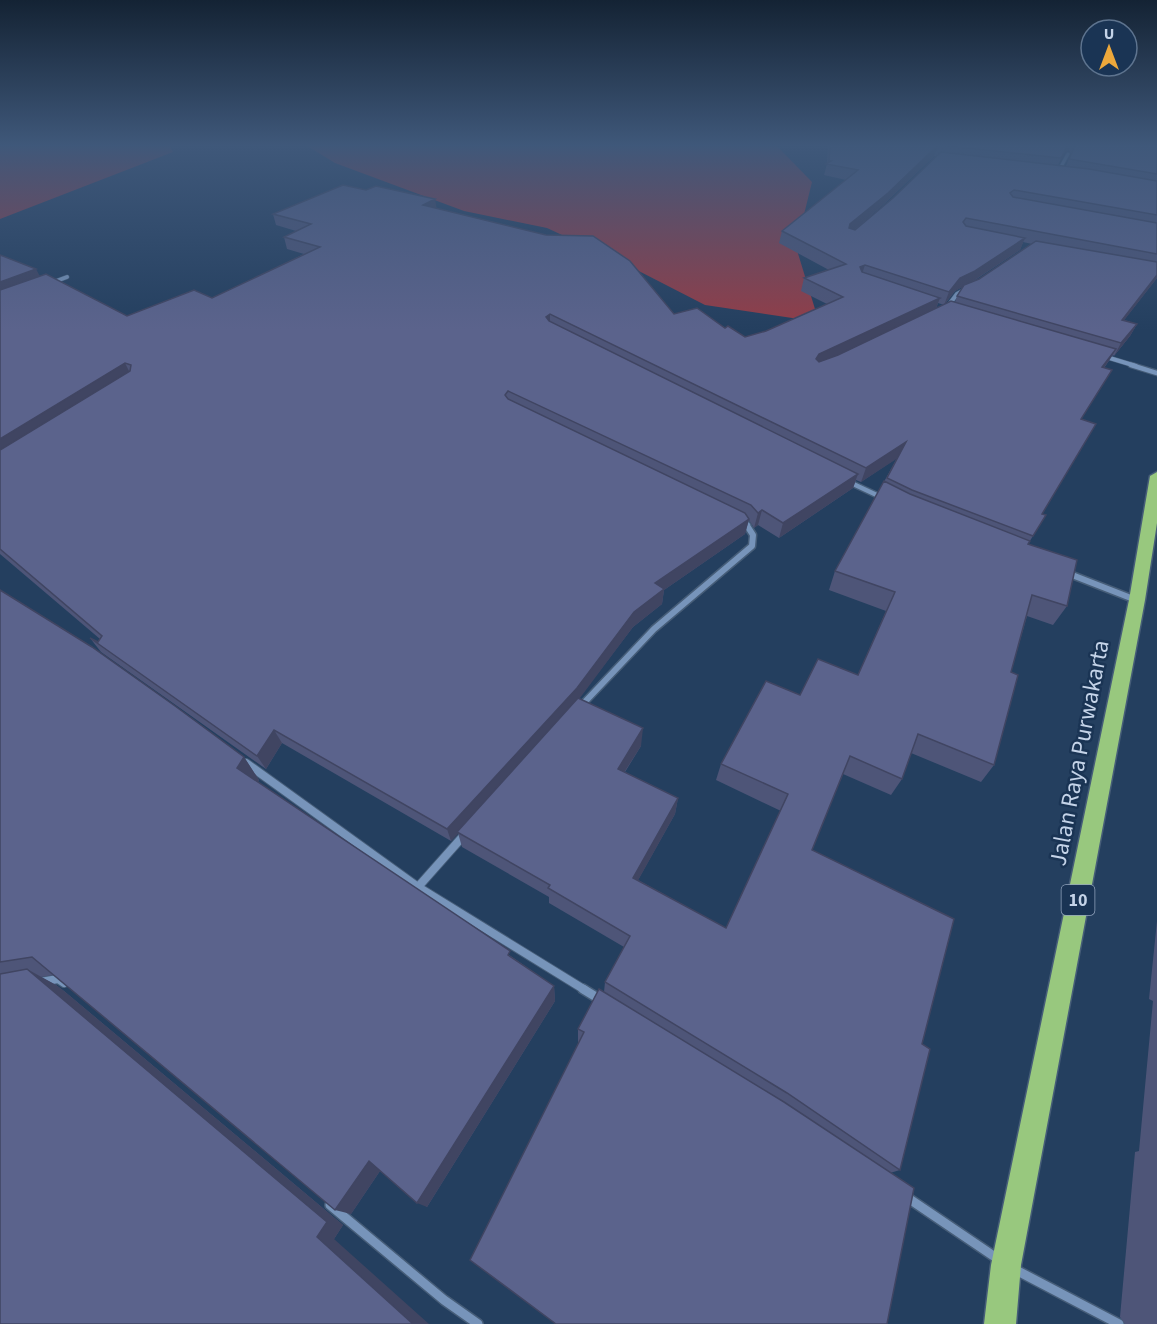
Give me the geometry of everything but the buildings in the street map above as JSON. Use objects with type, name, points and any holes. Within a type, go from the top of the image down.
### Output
[{"type":"highway","name":"Jalan Raya Purwakarta","points":[[1000,1324],[1006,1265],[1137,600],[1157,476]]},
{"type":"street","points":[[45,285],[67,277]]},
{"type":"street","points":[[956,313],[946,310],[957,294],[972,286]]},
{"type":"street","points":[[1100,355],[1157,373]]},
{"type":"street","points":[[845,480],[884,499]]},
{"type":"street","points":[[573,715],[654,629],[752,546],[755,540],[751,529],[736,518]]},
{"type":"street","points":[[1060,570],[1137,600]]},
{"type":"street","points":[[239,758],[418,887],[611,1006]]},
{"type":"street","points":[[418,887],[471,827]]},
{"type":"street","points":[[29,984],[58,979],[74,991]]},
{"type":"street","points":[[899,1192],[1006,1265],[1119,1324]]},
{"type":"street","points":[[318,1194],[444,1300],[478,1324]]},
{"type":"shaded area","points":[[0,206],[34,206],[0,219]]},
{"type":"shaded area","points":[[450,206],[806,206],[796,247],[819,322],[705,305],[547,228],[464,211]]}]
